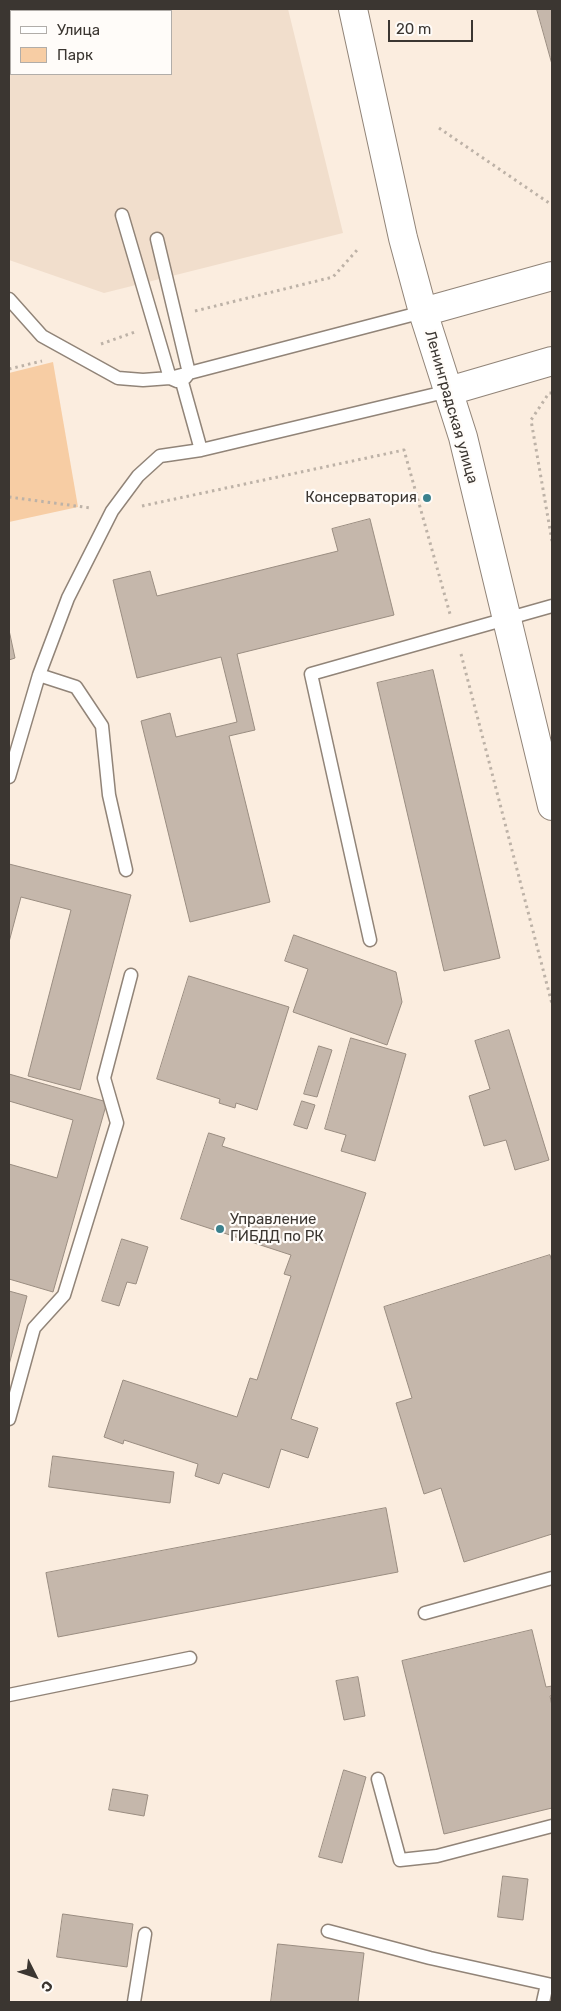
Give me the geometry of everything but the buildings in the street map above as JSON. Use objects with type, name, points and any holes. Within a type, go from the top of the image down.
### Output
[{"type":"main road","name":"Ленинградская улица","points":[[353,9],[403,238],[423,312],[463,436],[552,806]]},
{"type":"main road","points":[[423,312],[552,276]]},
{"type":"main road","points":[[449,391],[552,361]]},
{"type":"lane","points":[[122,215],[180,378],[201,450]]},
{"type":"lane","points":[[156,239],[180,378]]},
{"type":"lane","points":[[9,299],[42,336],[118,378],[143,380],[180,378],[423,312]]},
{"type":"lane","points":[[9,777],[39,675],[68,598],[112,511],[138,476],[160,456],[201,450],[449,391]]},
{"type":"lane","points":[[370,940],[312,674],[552,606]]},
{"type":"lane","points":[[39,675],[76,686],[102,726],[109,795],[126,870]]},
{"type":"lane","points":[[9,1419],[34,1328],[64,1295],[117,1123],[104,1078],[131,975]]},
{"type":"lane","points":[[425,1613],[552,1578]]},
{"type":"lane","points":[[9,1695],[190,1658]]},
{"type":"lane","points":[[378,1779],[400,1860],[437,1856],[552,1826]]},
{"type":"lane","points":[[328,1931],[430,1958],[550,1985],[542,2002]]},
{"type":"lane","points":[[134,2002],[145,1934]]},
{"type":"path","points":[[439,128],[552,205]]},
{"type":"path","points":[[549,393],[531,420],[552,541]]},
{"type":"path","points":[[9,497],[112,511],[404,450],[455,632],[552,1004]]},
{"type":"shaded area","points":[[9,9],[288,9],[343,233],[104,293],[9,260]]},
{"type":"green space","points":[[53,362],[78,507],[9,522],[9,373]]},
{"type":"place","name":"Консерватория","points":[[427,498]]},
{"type":"place","name":"Управление ГИБДД по РК","points":[[220,1229]]}]
